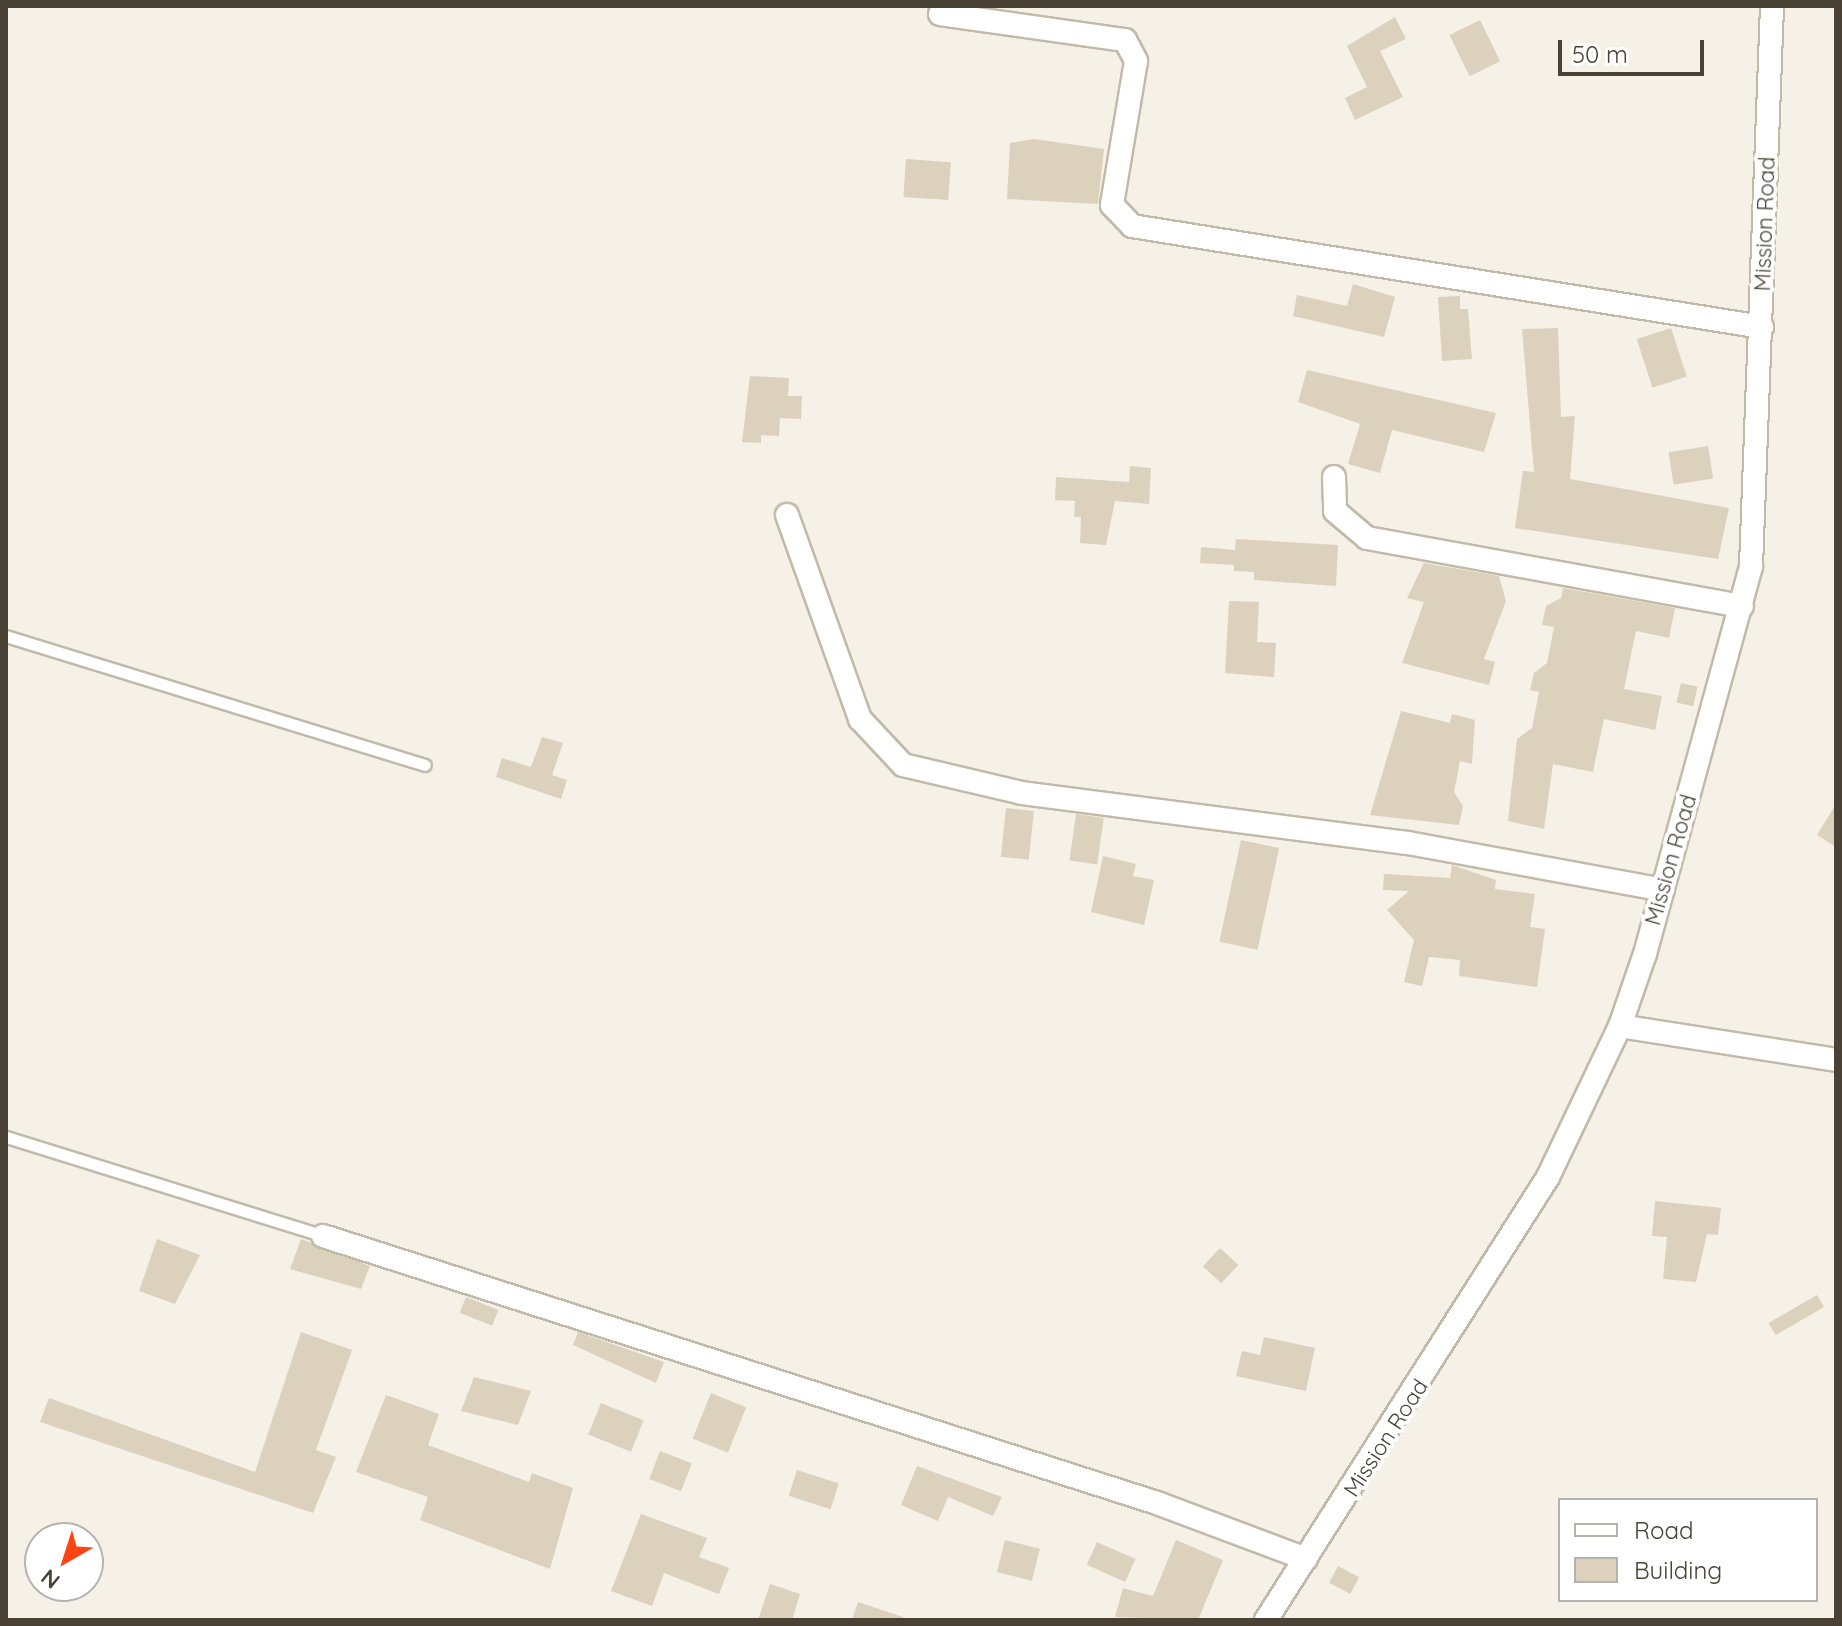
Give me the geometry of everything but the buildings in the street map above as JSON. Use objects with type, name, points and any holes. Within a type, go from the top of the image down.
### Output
[{"type":"street","name":"Mission Road","points":[[1266,1620],[1548,1177],[1620,1026],[1663,890],[1742,606],[1755,527],[1772,6]]},
{"type":"street","points":[[940,14],[1125,40],[1136,61],[1112,205],[1132,226],[1762,327]]},
{"type":"street","points":[[1334,477],[1335,511],[1367,538],[1742,606]]},
{"type":"street","points":[[787,515],[860,719],[903,765],[1036,795],[1408,843],[1663,890]]},
{"type":"street","points":[[1620,1026],[1836,1060]]},
{"type":"street","points":[[323,1236],[1157,1503],[1306,1559]]},
{"type":"lane","points":[[6,636],[425,765]]},
{"type":"lane","points":[[6,1137],[323,1236]]}]
